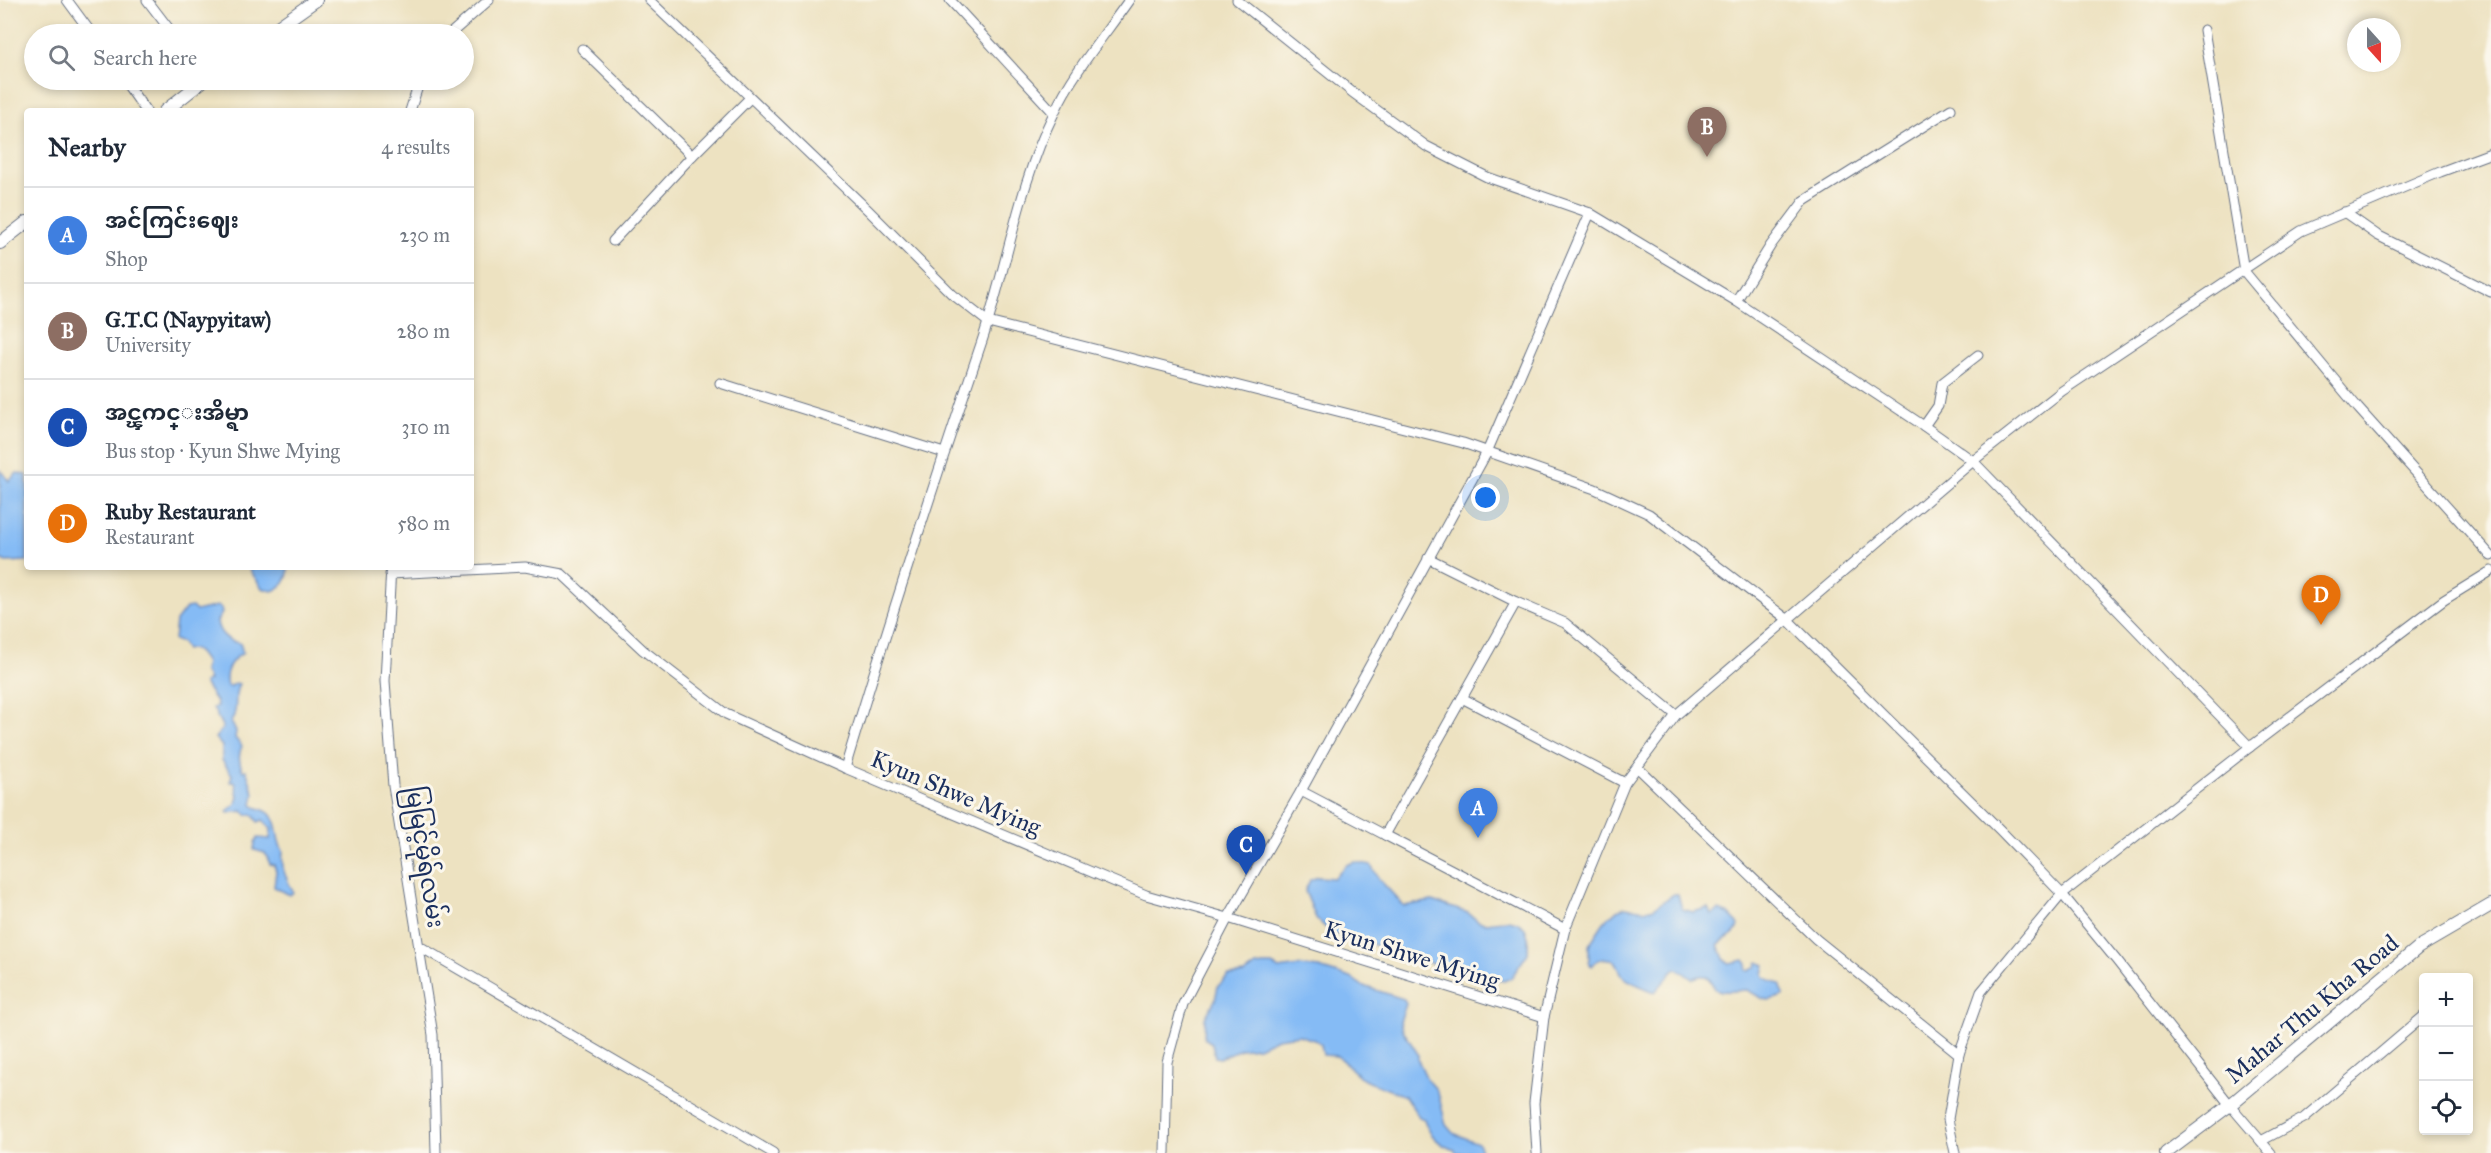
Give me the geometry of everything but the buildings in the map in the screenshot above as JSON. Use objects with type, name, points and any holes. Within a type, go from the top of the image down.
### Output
[{"type":"main road","points":[[282,24],[316,0]]},
{"type":"main road","points":[[169,108],[191,90]]},
{"type":"main road","points":[[0,243],[24,224]]},
{"type":"main road","name":"Mahar Thu Kha Road","points":[[2166,1153],[2230,1105],[2419,947],[2491,905]]},
{"type":"street","points":[[67,0],[85,24]]},
{"type":"street","points":[[147,0],[165,24]]},
{"type":"street","points":[[461,24],[489,0]]},
{"type":"street","points":[[649,0],[952,294],[988,322],[1462,443],[1595,489],[1649,514],[1787,619],[2000,830],[2062,894],[2269,1152]]},
{"type":"street","points":[[950,0],[1054,113]]},
{"type":"street","points":[[845,768],[879,654],[988,322],[1030,177],[1054,113],[1073,80],[1129,0]]},
{"type":"street","points":[[1237,0],[1352,92],[1426,146],[1487,177],[1590,213],[1736,301],[1973,461],[2250,747]]},
{"type":"street","points":[[2204,30],[2244,271],[2358,408],[2491,556]]},
{"type":"street","points":[[582,49],[692,156]]},
{"type":"street","points":[[131,90],[144,108]]},
{"type":"street","points":[[411,108],[417,90]]},
{"type":"street","points":[[613,241],[750,98]]},
{"type":"street","points":[[1736,301],[1771,245],[1804,201],[1951,109]]},
{"type":"street","points":[[1537,1153],[1534,1103],[1544,1017],[1565,929],[1625,783],[1676,715],[1973,461],[2062,391],[2301,231],[2491,153]]},
{"type":"street","points":[[2344,212],[2377,236],[2491,292]]},
{"type":"street","points":[[1165,1153],[1167,1062],[1183,1004],[1228,918],[1301,791],[1487,452],[1590,213]]},
{"type":"street","points":[[1924,426],[1938,406],[1942,383],[1978,356]]},
{"type":"street","points":[[720,383],[944,453]]},
{"type":"street","points":[[1428,558],[1516,602],[1565,623],[1676,715]]},
{"type":"street","name":"Kyun Shwe Mying","points":[[474,568],[525,567],[562,574],[643,650],[726,714],[845,768],[1146,895],[1228,918],[1544,1017]]},
{"type":"street","name":"မြမြင့်မိုရ်လမ်း","points":[[391,570],[385,681],[393,786],[433,1035],[436,1153]]},
{"type":"street","points":[[1955,1153],[1948,1119],[1959,1054],[1982,992],[2062,894],[2250,747],[2444,600],[2491,571]]},
{"type":"street","points":[[1386,835],[1516,602]]},
{"type":"street","points":[[1462,698],[1625,783]]},
{"type":"street","points":[[1638,768],[1816,939],[1959,1054]]},
{"type":"street","points":[[1301,791],[1565,929]]},
{"type":"street","points":[[419,946],[773,1153]]},
{"type":"street","points":[[2260,1142],[2304,1118],[2419,1020]]},
{"type":"water","points":[[0,470],[9,481],[17,473],[24,474],[24,561],[6,562],[0,559]]},
{"type":"water","points":[[250,570],[288,570],[282,585],[272,591],[262,588]]},
{"type":"water","points":[[217,606],[221,608],[222,613],[217,621],[219,629],[228,639],[240,643],[243,653],[232,662],[226,676],[227,686],[239,684],[231,722],[236,731],[235,738],[242,746],[241,765],[243,771],[246,770],[254,793],[252,805],[268,812],[275,823],[283,851],[284,872],[293,892],[290,895],[274,887],[276,871],[274,865],[270,864],[265,853],[254,850],[258,838],[270,839],[271,829],[263,820],[258,822],[253,815],[247,815],[243,811],[228,813],[227,811],[236,804],[238,796],[235,782],[230,782],[232,775],[222,760],[222,746],[215,738],[223,728],[213,708],[217,706],[216,702],[204,683],[209,680],[204,671],[206,663],[198,652],[193,649],[186,650],[182,643],[174,640],[176,621],[186,608],[192,607],[196,611]]},
{"type":"water","points":[[1355,862],[1371,865],[1379,879],[1404,906],[1432,901],[1468,913],[1478,921],[1517,922],[1525,928],[1528,937],[1528,953],[1511,978],[1504,981],[1460,973],[1386,948],[1331,933],[1316,918],[1305,891],[1310,880],[1318,877],[1334,878],[1346,865]]},
{"type":"water","points":[[1674,894],[1678,894],[1682,909],[1693,912],[1708,908],[1711,915],[1719,910],[1729,914],[1738,923],[1736,931],[1718,945],[1725,961],[1730,963],[1744,960],[1747,964],[1746,970],[1749,971],[1756,967],[1758,962],[1765,965],[1763,974],[1765,978],[1780,984],[1784,995],[1767,1000],[1747,990],[1722,991],[1714,987],[1708,977],[1700,976],[1692,979],[1678,969],[1674,970],[1655,992],[1624,977],[1614,960],[1602,959],[1596,961],[1592,966],[1589,965],[1589,945],[1604,922],[1617,910],[1625,907],[1647,910],[1654,908]]},
{"type":"water","points":[[1272,965],[1279,969],[1299,966],[1319,968],[1351,978],[1363,986],[1404,999],[1406,1004],[1400,1021],[1402,1029],[1418,1054],[1418,1060],[1427,1079],[1439,1096],[1446,1125],[1453,1133],[1478,1143],[1482,1153],[1456,1153],[1432,1134],[1424,1119],[1419,1117],[1405,1096],[1364,1080],[1337,1056],[1323,1055],[1321,1044],[1317,1041],[1299,1035],[1277,1038],[1258,1047],[1240,1049],[1220,1058],[1215,1057],[1212,1043],[1204,1038],[1205,1018],[1215,1000],[1218,986],[1228,976],[1245,974],[1256,966]]},
{"type":"place","name":"G.T.C (Naypyitaw)","points":[[1707,157]]},
{"type":"place","name":"Ruby Restaurant","points":[[2321,625]]},
{"type":"place","name":"အင်ကြင်းဈေး","points":[[1478,838]]},
{"type":"place","name":"အင္ၾကင္းအိမ္ရာ","points":[[1246,875]]}]
